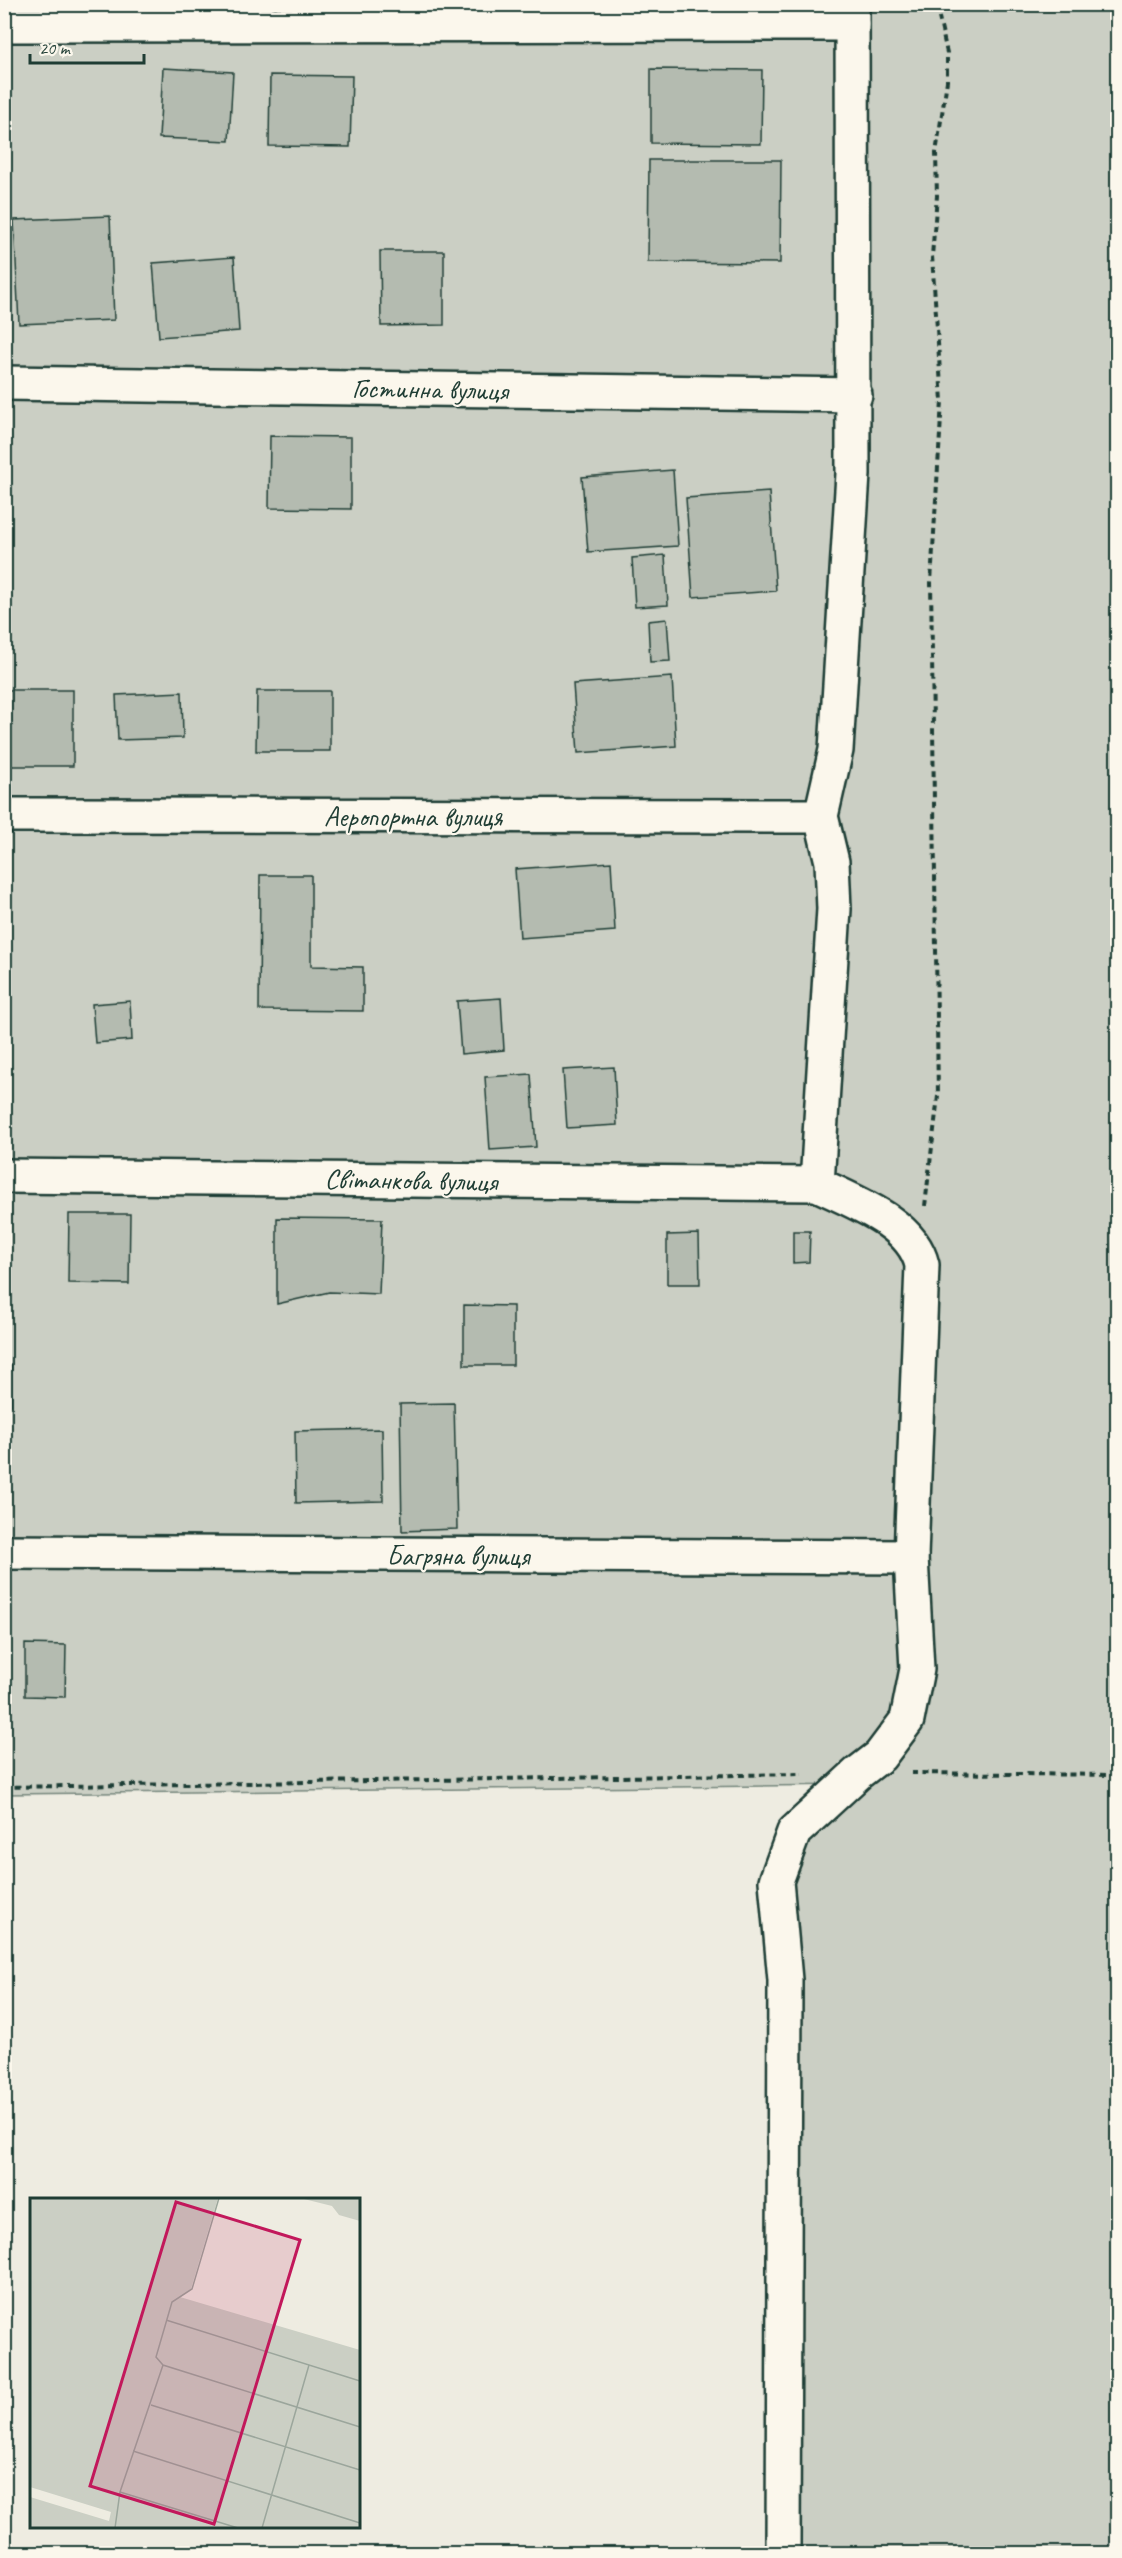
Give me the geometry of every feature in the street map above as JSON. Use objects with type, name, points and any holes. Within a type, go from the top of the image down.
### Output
[{"type":"street","points":[[4,25],[852,14],[854,474],[836,750],[821,816],[832,862],[834,909],[817,1184],[901,1230],[919,1253],[922,1265],[911,1557],[917,1669],[907,1720],[880,1756],[858,1773],[794,1832],[776,1881],[785,1992],[783,2553]]},
{"type":"street","name":"Гостинна вулиця","points":[[4,383],[855,395]]},
{"type":"street","name":"Аеропортна вулиця","points":[[4,815],[821,816]]},
{"type":"street","name":"Світанкова вулиця","points":[[4,1176],[817,1184]]},
{"type":"street","name":"Багряна вулиця","points":[[4,1552],[911,1557]]},
{"type":"path","points":[[925,1209],[938,1096],[931,582],[942,401],[932,256],[938,196],[936,153],[948,81],[947,52],[936,4]]},
{"type":"path","points":[[4,1787],[858,1773],[1118,1775]]},
{"type":"shaded area","points":[[4,5],[1117,5],[1117,2553],[788,2553],[782,1881],[800,1836],[854,1785],[5,1794]]},
{"type":"building","points":[[163,68],[233,72],[229,141],[159,138]]},
{"type":"building","points":[[651,69],[762,70],[761,144],[651,143]]},
{"type":"building","points":[[270,75],[352,76],[350,147],[269,146]]},
{"type":"building","points":[[649,160],[781,160],[780,263],[648,262]]},
{"type":"building","points":[[110,216],[114,320],[19,324],[14,220]]},
{"type":"building","points":[[380,251],[444,251],[444,325],[381,326]]},
{"type":"building","points":[[234,257],[239,331],[159,337],[153,263]]},
{"type":"building","points":[[270,436],[351,437],[351,509],[269,508]]},
{"type":"building","points":[[673,470],[678,546],[588,552],[582,477]]},
{"type":"building","points":[[769,492],[776,591],[693,597],[686,498]]},
{"type":"building","points":[[665,555],[668,605],[635,607],[632,558]]},
{"type":"building","points":[[667,619],[670,661],[650,662],[648,621]]},
{"type":"building","points":[[672,677],[676,746],[578,753],[573,684]]},
{"type":"building","points":[[4,690],[73,690],[73,766],[4,766]]},
{"type":"building","points":[[257,691],[330,691],[330,751],[256,751]]},
{"type":"building","points":[[182,692],[183,738],[118,740],[116,695]]},
{"type":"building","points":[[611,862],[615,931],[520,938],[515,869]]},
{"type":"building","points":[[260,875],[311,875],[311,966],[363,967],[363,1011],[259,1010]]},
{"type":"building","points":[[501,998],[504,1050],[461,1054],[457,1001]]},
{"type":"building","points":[[130,1001],[132,1040],[95,1043],[92,1004]]},
{"type":"building","points":[[614,1067],[617,1125],[567,1128],[563,1070]]},
{"type":"building","points":[[531,1074],[536,1147],[490,1150],[485,1077]]},
{"type":"building","points":[[4,1098],[7,1098],[7,1147],[4,1147]]},
{"type":"building","points":[[69,1214],[130,1214],[129,1284],[68,1283]]},
{"type":"building","points":[[277,1218],[382,1219],[379,1294],[329,1292],[277,1304]]},
{"type":"building","points":[[793,1231],[810,1231],[809,1262],[793,1263]]},
{"type":"building","points":[[699,1234],[700,1284],[667,1284],[667,1235]]},
{"type":"building","points":[[464,1305],[513,1306],[513,1365],[464,1365]]},
{"type":"building","points":[[4,1365],[11,1365],[11,1405],[4,1405]]},
{"type":"building","points":[[454,1403],[457,1529],[402,1531],[400,1404]]},
{"type":"building","points":[[382,1429],[383,1501],[296,1503],[295,1431]]},
{"type":"building","points":[[25,1644],[66,1645],[65,1697],[25,1696]]}]
